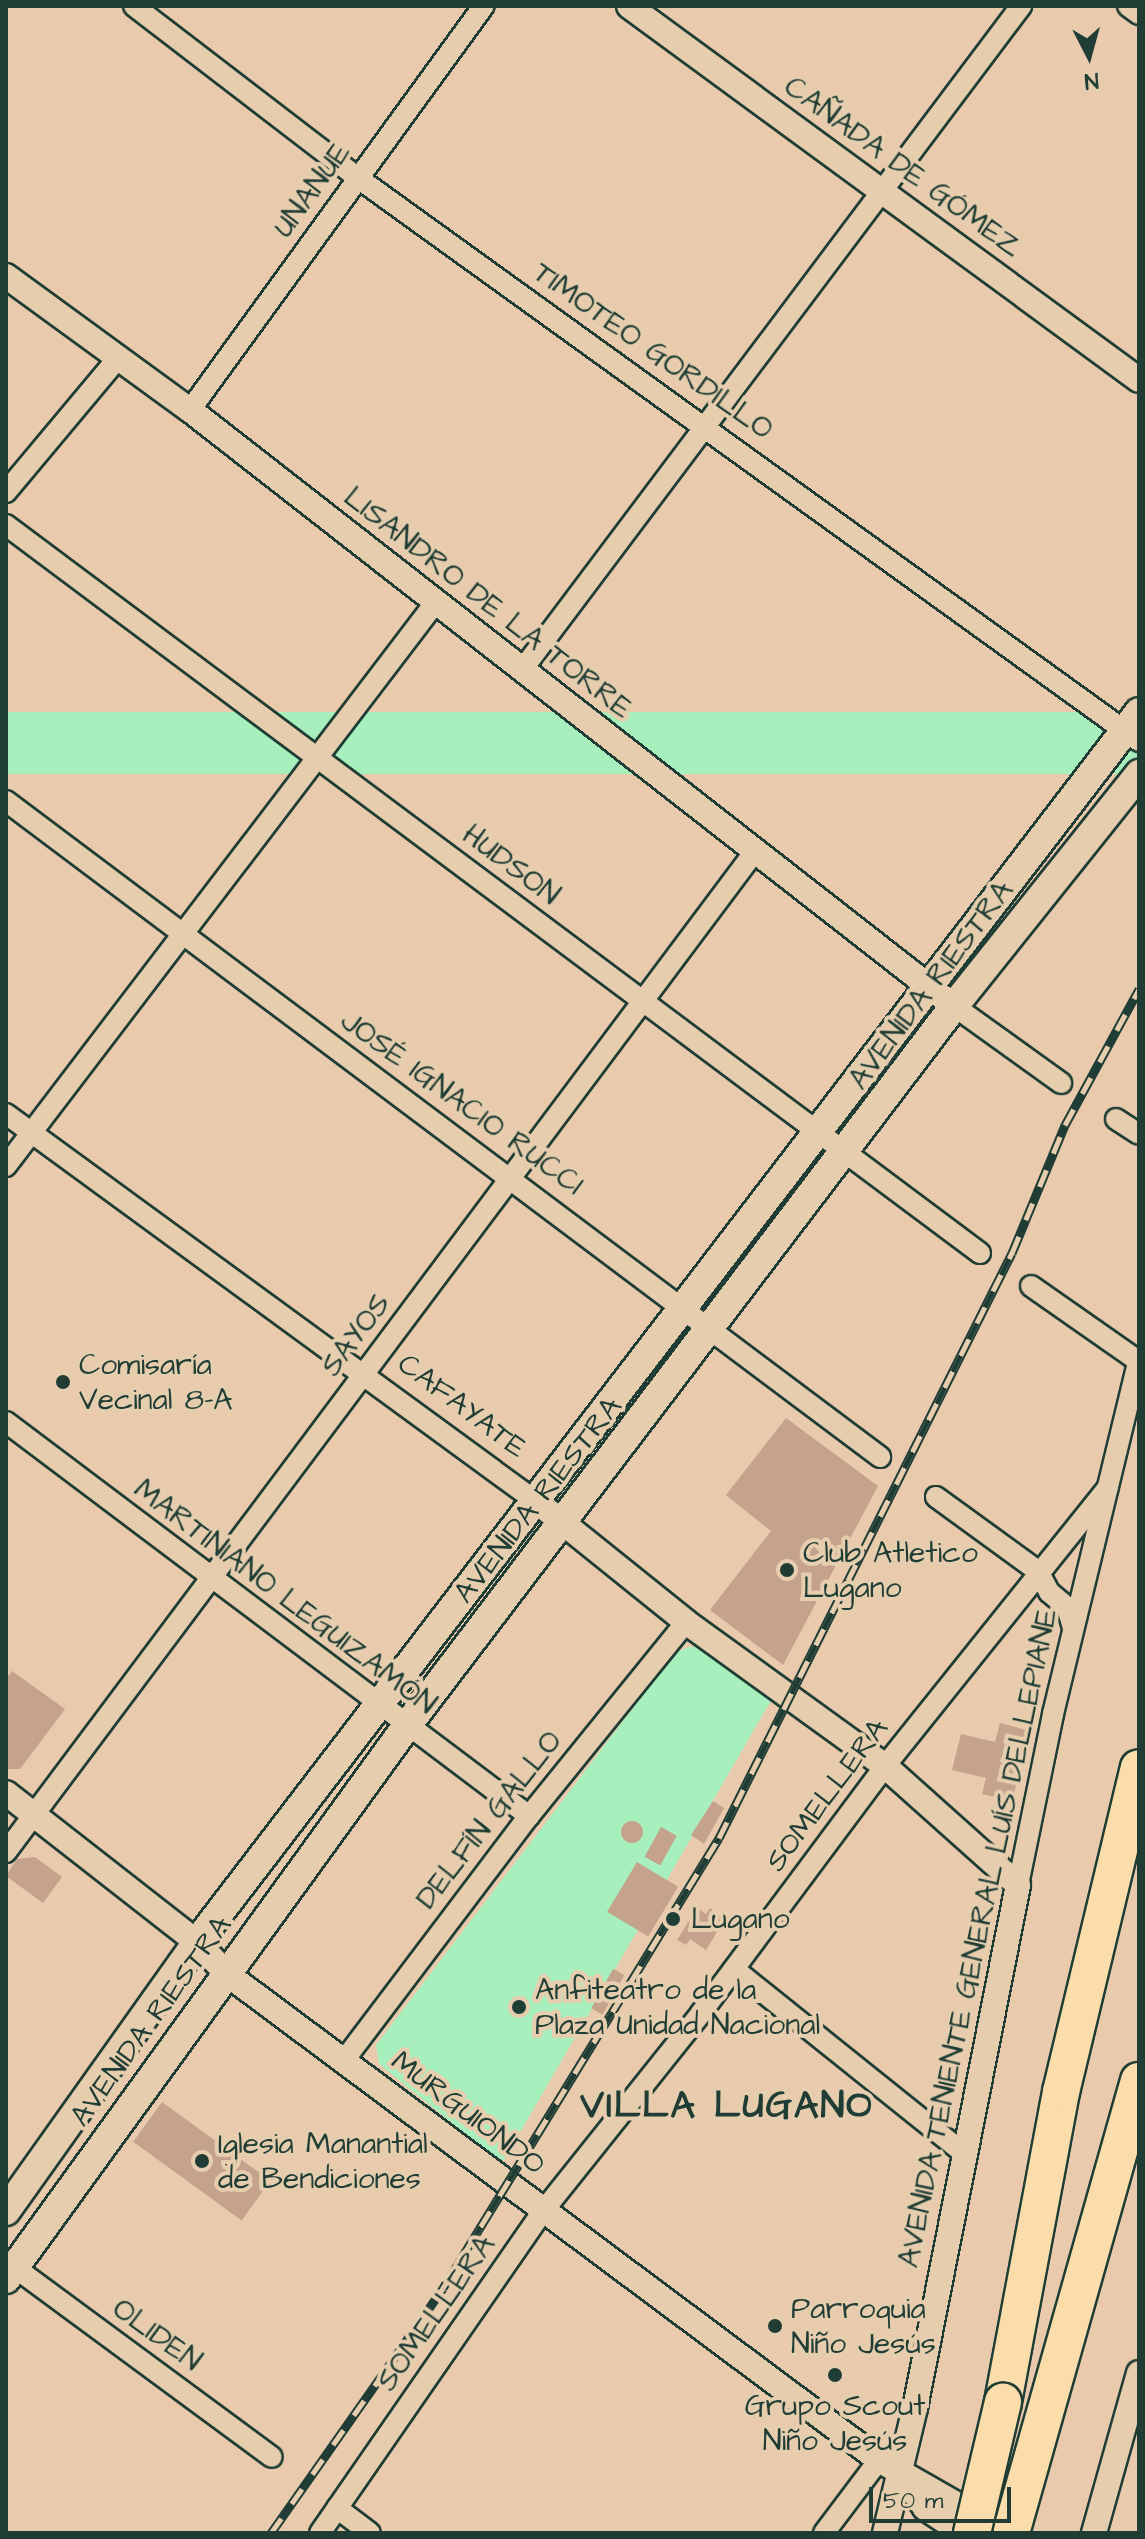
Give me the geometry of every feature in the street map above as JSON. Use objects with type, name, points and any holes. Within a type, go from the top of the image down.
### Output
[{"type":"highway","points":[[972,2533],[1003,2402],[1061,2092],[1139,1768]]},
{"type":"highway","points":[[1011,2533],[1040,2418],[1139,2081]]},
{"type":"main road","name":"AVENIDA RIESTRA","points":[[6,2211],[197,1942],[537,1502],[927,985],[1134,728]]},
{"type":"main road","name":"AVENIDA RIESTRA","points":[[9,2269],[406,1727],[714,1327],[954,1006],[1139,774]]},
{"type":"street","name":"TIMOTEO GORDILLO","points":[[134,6],[358,178],[1134,728]]},
{"type":"street","name":"UNANUE","points":[[190,410],[484,6]]},
{"type":"street","name":"CAÑADA DE GÓMEZ","points":[[629,6],[1139,380]]},
{"type":"street","points":[[522,670],[1021,6]]},
{"type":"street","points":[[1128,6],[1139,14]]},
{"type":"street","name":"LISANDRO DE LA TORRE","points":[[6,276],[190,410],[753,854],[954,1006]]},
{"type":"street","points":[[6,492],[118,358]]},
{"type":"street","name":"HUDSON","points":[[6,525],[316,754],[844,1155],[980,1253]]},
{"type":"street","points":[[6,1166],[180,932],[435,603]]},
{"type":"street","name":"JOSÉ IGNACIO RUCCI","points":[[6,801],[714,1327],[880,1457]]},
{"type":"street","name":"SAYOS","points":[[6,1852],[753,854]]},
{"type":"street","points":[[954,1006],[1061,1083]]},
{"type":"street","name":"CAFAYATE","points":[[6,1114],[365,1373],[537,1502],[686,1622],[885,1766],[1018,1885]]},
{"type":"street","points":[[1116,1119],[1139,1134]]},
{"type":"street","points":[[1031,1286],[1139,1359]]},
{"type":"street","name":"AVENIDA TENIENTE GENERAL LUÍS DELLEPIANE","points":[[885,2533],[900,2474],[1018,1885],[1073,1629],[1139,1359]]},
{"type":"street","name":"MARTINIANO LEGUIZAMÓN","points":[[6,1422],[378,1707],[529,1816]]},
{"type":"street","name":"SOMELLERA","points":[[320,2533],[544,2210],[734,1969],[885,1766],[1038,1571],[1108,1488]]},
{"type":"street","points":[[936,1497],[1038,1571],[1049,1592],[1067,1607],[1073,1629]]},
{"type":"street","name":"DELFÍN GALLO","points":[[345,2059],[529,1816],[686,1622]]},
{"type":"street","name":"MURGUIONDO","points":[[6,1793],[197,1942],[227,1974],[879,2460],[900,2474],[939,2490],[1005,2533]]},
{"type":"street","points":[[734,1969],[964,2153]]},
{"type":"street","name":"OLIDEN","points":[[9,2269],[272,2457]]},
{"type":"street","points":[[1094,2533],[1139,2373]]},
{"type":"street","points":[[824,2533],[879,2460]]},
{"type":"street","name":"MURGUIONDO","points":[[900,2474],[925,2508],[963,2533]]},
{"type":"street","points":[[337,2508],[370,2533]]},
{"type":"green space","points":[[6,712],[1139,712],[1139,774],[6,774]]},
{"type":"green space","points":[[689,1647],[701,1647],[772,1699],[504,2160],[497,2159],[379,2064],[376,2045],[675,1653]]},
{"type":"building","name":"Club Atletico Lugano","points":[[786,1418],[878,1486],[783,1665],[710,1610],[771,1531],[726,1495]]},
{"type":"building","points":[[12,1671],[65,1709],[20,1769],[6,1769],[6,1679]]},
{"type":"building","points":[[1000,1723],[1030,1731],[1012,1801],[982,1794],[986,1778],[952,1770],[961,1734],[995,1742]]},
{"type":"building","points":[[713,1801],[724,1808],[704,1844],[691,1835]]},
{"type":"building","points":[[632,1821],[640,1824],[643,1832],[640,1840],[632,1843],[624,1840],[621,1832],[624,1824]]},
{"type":"building","points":[[661,1827],[677,1836],[660,1865],[645,1857]]},
{"type":"building","points":[[35,1857],[62,1877],[43,1903],[6,1876],[17,1859]]},
{"type":"building","points":[[637,1862],[678,1887],[648,1936],[607,1912]]},
{"type":"building","points":[[697,1908],[706,1914],[710,1908],[725,1919],[706,1950],[690,1939],[686,1945],[677,1940]]},
{"type":"building","points":[[613,1969],[624,1975],[603,2015],[591,2008]]},
{"type":"building","name":"Iglesia Manantial de Bendiciones","points":[[162,2102],[270,2181],[242,2220],[133,2142]]},
{"type":"railway","points":[[271,2533],[443,2288],[719,1838],[1012,1253],[1065,1125],[1139,989]]},
{"type":"place","name":"Comisaría Vecinal 8-A","points":[[63,1382]]},
{"type":"place","name":"Club Atletico Lugano","points":[[787,1570]]},
{"type":"place","name":"Lugano","points":[[673,1919]]},
{"type":"place","name":"Anfiteatro de la Plaza Unidad Nacional","points":[[519,2007]]},
{"type":"place","name":"Iglesia Manantial de Bendiciones","points":[[202,2161]]},
{"type":"place","name":"Parroquia Niño Jesús","points":[[775,2326]]},
{"type":"place","name":"Grupo Scout Niño Jesús","points":[[835,2375]]},
{"type":"district","name":"VILLA LUGANO","points":[[727,2107]]}]
